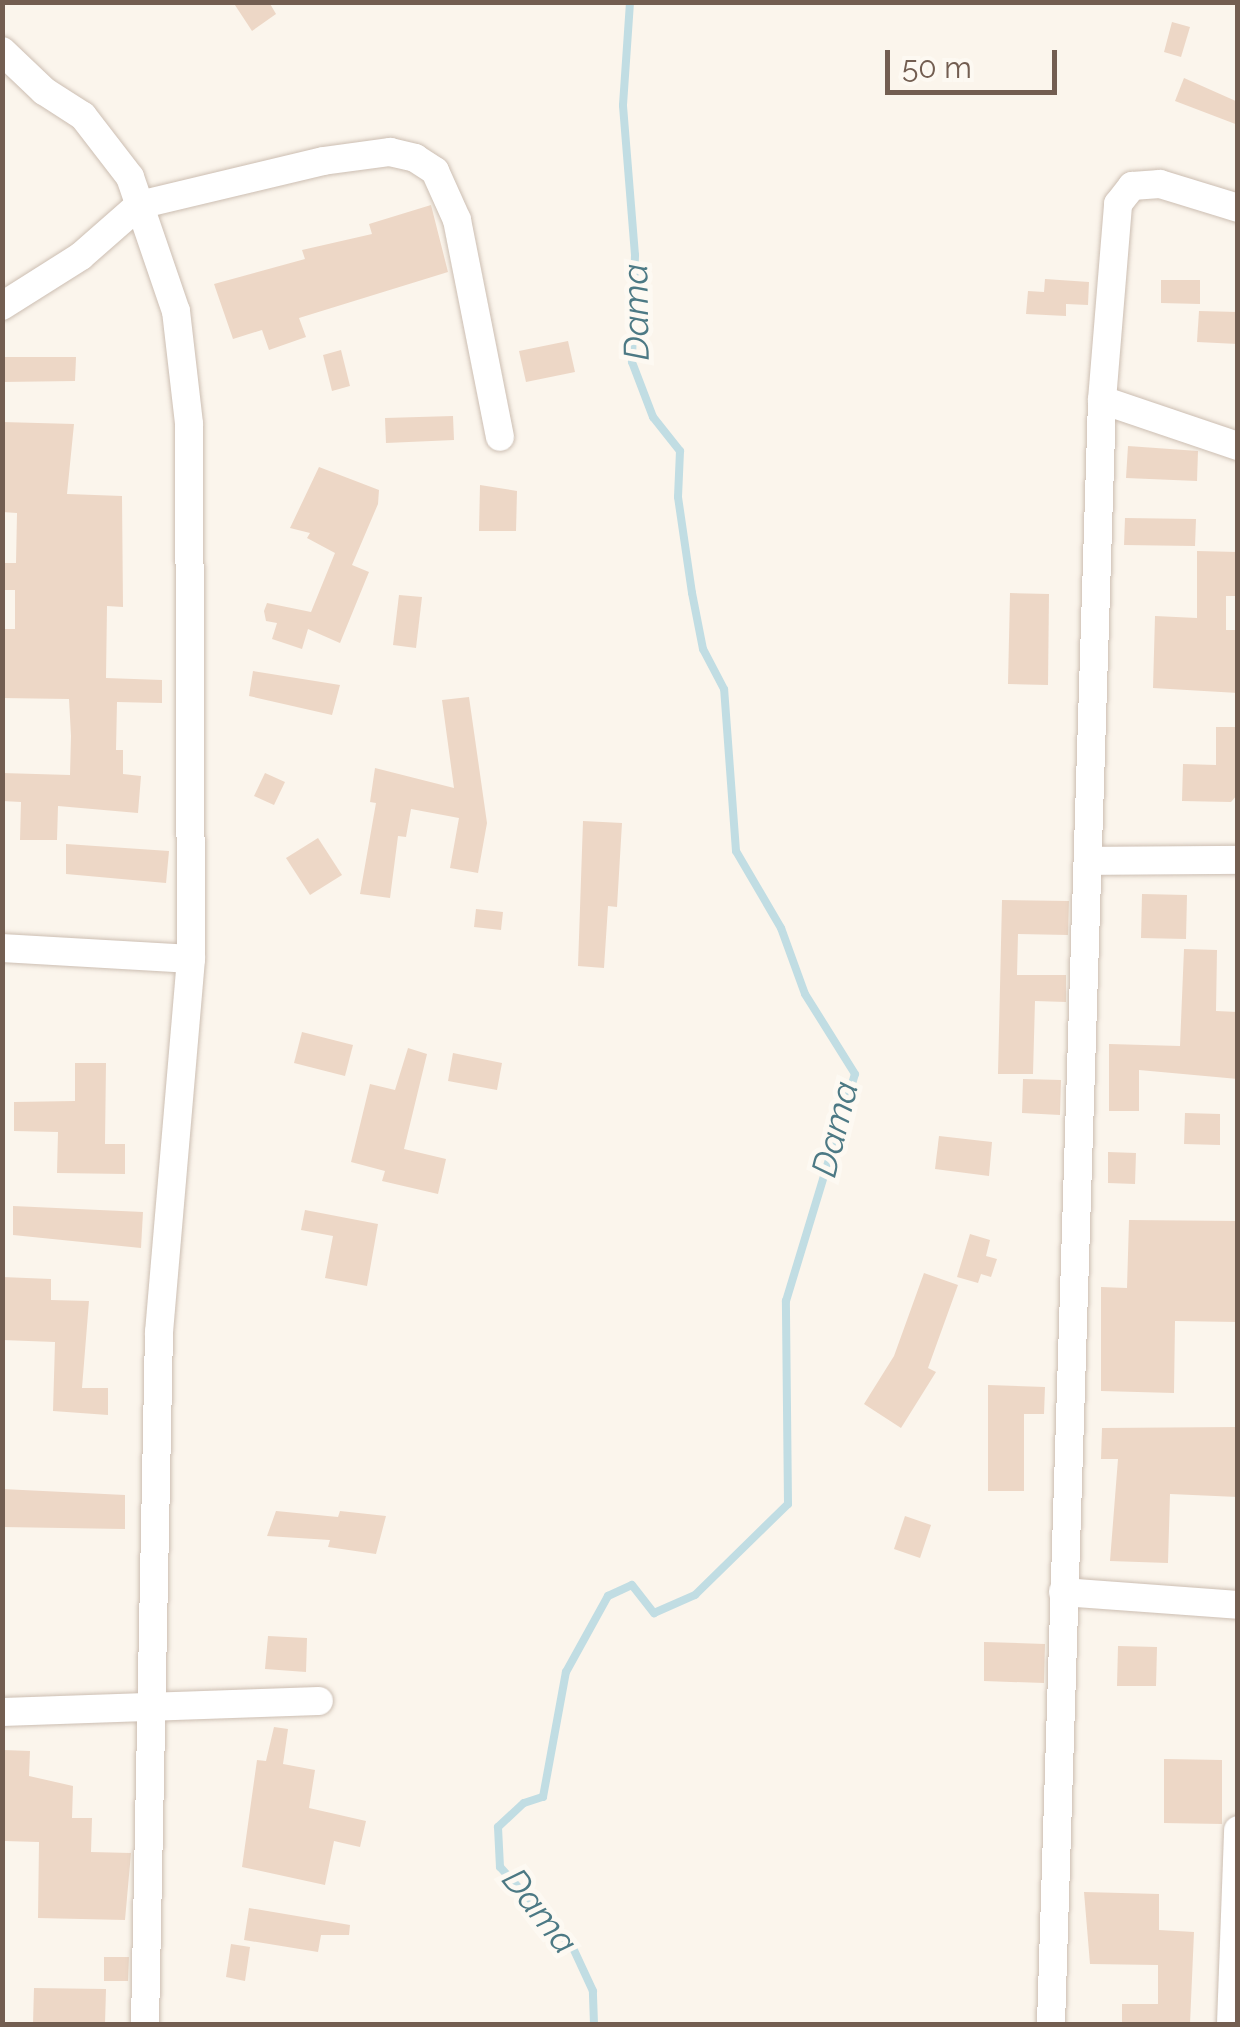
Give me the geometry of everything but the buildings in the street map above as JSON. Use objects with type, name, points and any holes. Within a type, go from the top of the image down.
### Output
[{"type":"street","points":[[2,51],[114,150],[139,205],[176,312],[189,424],[191,959],[158,1332],[156,1708],[144,2024]]},
{"type":"street","points":[[2,306],[81,256],[139,205],[323,161],[390,152],[435,170],[457,220],[500,437]]},
{"type":"street","points":[[1051,2024],[1102,400],[1118,204],[1132,186],[1160,184],[1238,208]]},
{"type":"street","points":[[1102,400],[1238,446]]},
{"type":"street","points":[[1088,860],[1238,860]]},
{"type":"street","points":[[2,948],[191,959]]},
{"type":"street","points":[[1063,1592],[1238,1606]]},
{"type":"street","points":[[2,1712],[318,1701]]},
{"type":"street","points":[[1231,2024],[1238,1830]]},
{"type":"waterway","name":"Dama","points":[[594,2024],[593,1991],[573,1948],[500,1867],[498,1827],[524,1803],[543,1797],[566,1672],[608,1596],[632,1585],[654,1613],[695,1595],[788,1504],[786,1301],[855,1074],[805,994],[781,928],[736,851],[724,689],[703,649],[692,593],[678,497],[680,451],[653,417],[632,362],[635,255],[623,105],[630,2]]}]
